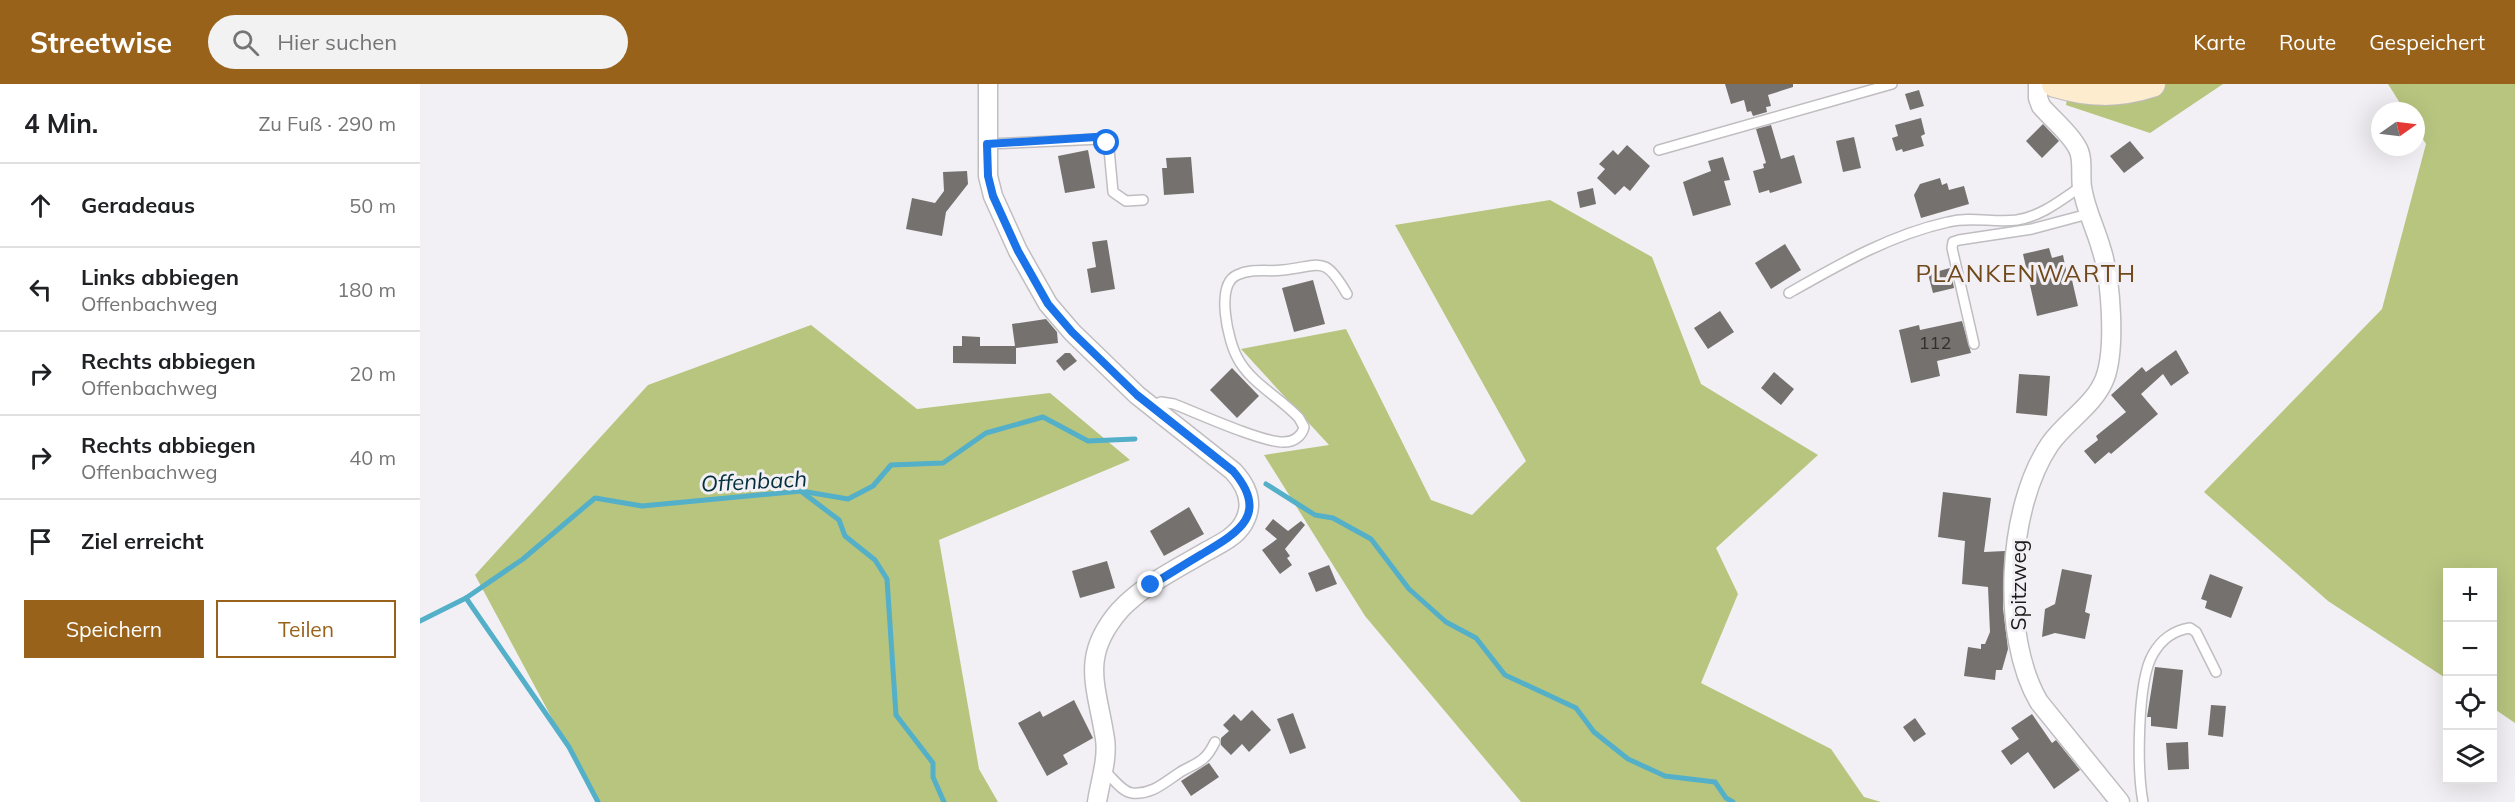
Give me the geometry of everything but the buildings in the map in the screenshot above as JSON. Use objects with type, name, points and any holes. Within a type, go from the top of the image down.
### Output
[{"type":"main road","points":[[2055,84],[2089,93],[2100,93],[2136,89],[2152,84]]},
{"type":"street","points":[[988,84],[988,176],[993,196],[1018,251],[1048,304],[1072,332],[1151,406],[1233,471],[1245,485],[1249,503],[1247,515],[1236,534],[1151,585],[1121,608],[1096,647],[1093,668],[1105,741],[1103,770],[1096,802]]},
{"type":"street","name":"Spitzweg","points":[[2038,84],[2038,98],[2041,106],[2078,148],[2088,214],[2107,268],[2111,341],[2105,378],[2098,391],[2062,428],[2049,446],[2030,489],[2018,529],[2014,556],[2015,617],[2018,641],[2032,691],[2120,802]]},
{"type":"lane","points":[[1659,150],[1892,84]]},
{"type":"lane","points":[[987,144],[1101,139],[1107,143],[1109,149],[1113,192],[1126,201],[1143,200]]},
{"type":"lane","points":[[1789,293],[1883,242],[1950,221],[2017,220],[2041,214],[2082,186]]},
{"type":"lane","points":[[1974,344],[1952,248],[1953,242],[2032,229],[2088,214]]},
{"type":"lane","points":[[1151,406],[1161,402],[1173,404],[1267,440],[1284,442],[1295,440],[1302,434],[1304,427],[1299,418],[1247,372],[1236,356],[1225,315],[1227,285],[1234,276],[1245,272],[1266,269],[1282,271],[1310,265],[1322,266],[1334,271],[1347,294]]},
{"type":"lane","points":[[2143,802],[2139,757],[2141,706],[2152,654],[2173,633],[2190,628],[2196,632],[2216,672]]},
{"type":"lane","points":[[1103,770],[1112,776],[1122,788],[1131,793],[1150,790],[1166,785],[1179,773],[1204,759],[1215,742]]},
{"type":"green space","points":[[2069,84],[2223,84],[2150,133],[2066,105]]},
{"type":"green space","points":[[2388,84],[2515,84],[2515,723],[2497,711],[2497,568],[2443,568],[2443,676],[2328,601],[2204,492],[2382,309],[2423,156],[2425,156],[2425,102],[2399,102]]},
{"type":"green space","points":[[1550,200],[1652,257],[1701,384],[1818,455],[1716,548],[1738,594],[1701,683],[1831,749],[1864,797],[1881,802],[1521,802],[1365,616],[1264,455],[1329,445],[1241,349],[1346,329],[1431,500],[1472,515],[1526,461],[1395,225]]},
{"type":"green space","points":[[811,325],[917,409],[1050,393],[1130,460],[939,540],[979,769],[998,802],[597,802],[475,575],[648,385]]},
{"type":"waterway","name":"Offenbach","points":[[420,621],[466,598],[523,559],[595,498],[642,506],[801,491],[848,499],[873,486],[891,465],[943,463],[986,433],[1043,417],[1088,441],[1135,439]]},
{"type":"waterway","name":"Offenbach","points":[[1266,484],[1315,515],[1333,518],[1371,539],[1409,589],[1446,622],[1476,638],[1505,675],[1576,708],[1594,732],[1628,759],[1665,776],[1715,782],[1726,798],[1733,802]]},
{"type":"waterway","points":[[802,492],[839,520],[845,536],[875,560],[887,579],[896,715],[933,763],[933,777],[944,802]]},
{"type":"waterway","points":[[466,598],[569,747],[598,802]]},
{"type":"district","name":"PLANKENWARTH","points":[[2026,273]]},
{"type":"route","points":[[1107,143],[1096,137],[987,144],[988,176],[993,196],[1006,227],[1048,304],[1072,332],[1137,395],[1233,471],[1245,485],[1249,503],[1247,515],[1236,534],[1151,585]]}]
